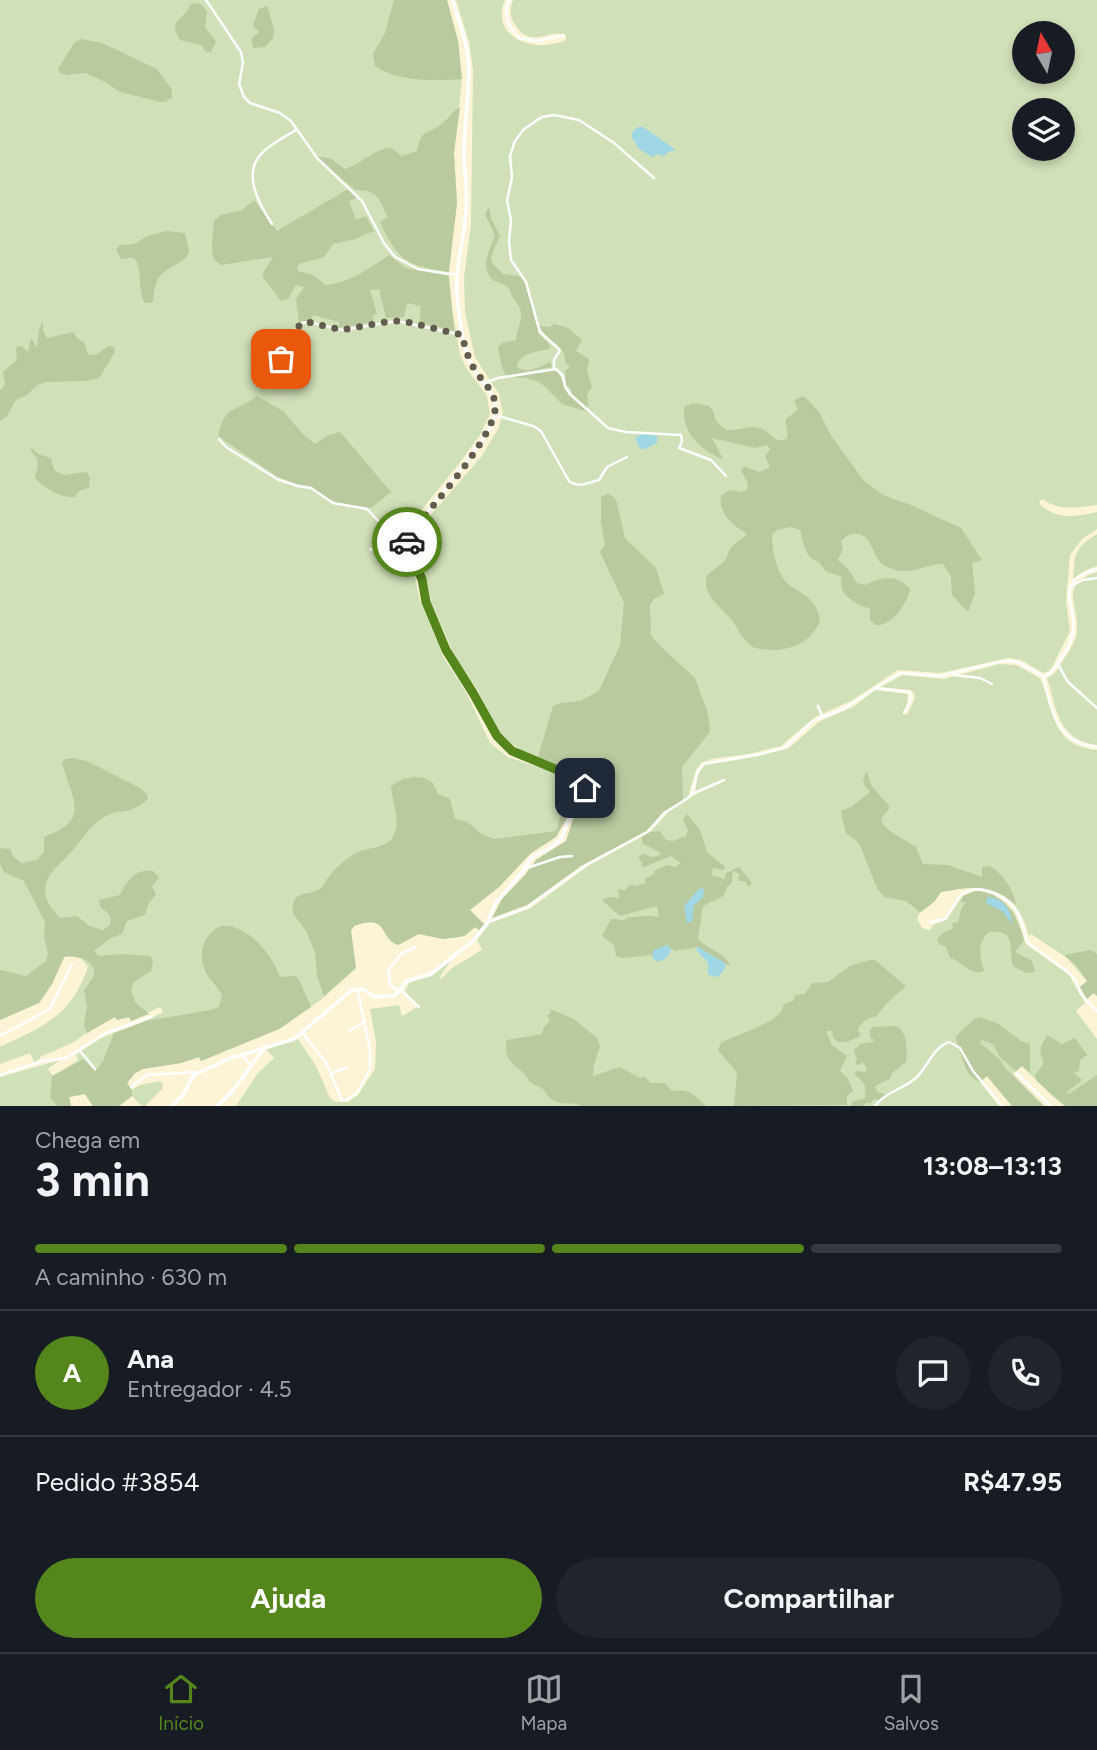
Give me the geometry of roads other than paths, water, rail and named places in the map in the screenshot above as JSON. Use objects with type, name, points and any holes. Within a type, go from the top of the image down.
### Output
[{"type":"street","points":[[206,0],[241,52],[243,64],[239,84],[242,95],[250,103],[280,113],[297,130],[317,158],[362,201],[384,243],[395,257],[418,269],[456,275]]},
{"type":"street","points":[[172,1106],[191,1078],[199,1072],[243,1054],[294,1039],[357,988],[379,998],[391,997],[400,991],[409,979],[429,975],[471,944],[487,924],[499,899],[534,855],[554,846],[561,839],[570,817],[584,796],[585,788],[577,778],[512,751],[497,736],[450,657],[426,602],[420,574],[407,545],[410,535],[471,457],[495,415],[495,399],[471,362],[462,335],[456,275],[467,207],[464,151],[469,85],[467,46],[453,0]]},
{"type":"street","points":[[509,0],[506,16],[519,38],[537,41],[564,35]]},
{"type":"street","points":[[654,178],[614,143],[579,120],[554,115],[542,117],[524,130],[515,141],[510,156],[512,177],[506,204],[511,220],[510,253],[513,266],[526,282],[540,332],[560,350],[554,360],[554,368],[563,376],[568,392],[608,428],[626,432],[681,435],[679,448],[711,460],[726,476]]},
{"type":"street","points":[[272,224],[255,195],[254,168],[262,153],[297,130]]},
{"type":"street","points":[[281,359],[296,329],[302,323],[308,322],[342,330],[403,321],[462,335]]},
{"type":"street","points":[[485,383],[498,378],[554,368]]},
{"type":"street","points":[[495,415],[537,428],[545,436],[569,481],[576,485],[601,479],[607,467],[627,457]]},
{"type":"street","points":[[219,439],[264,472],[283,482],[311,488],[333,503],[367,509],[410,553]]},
{"type":"street","points":[[370,549],[387,554],[410,553]]},
{"type":"street","points":[[1043,676],[1049,674],[1057,663],[1073,631],[1069,606],[1070,587],[1080,576],[1097,569]]},
{"type":"street","points":[[1070,587],[1083,580],[1097,578]]},
{"type":"street","points":[[692,795],[698,771],[704,764],[777,751],[791,743],[813,721],[843,709],[900,673],[934,677],[990,664],[1012,661],[1020,663],[1043,676],[1061,731],[1081,744],[1097,747]]},
{"type":"street","points":[[1057,663],[1068,682],[1097,708]]},
{"type":"street","points":[[951,675],[980,678],[992,684]]},
{"type":"street","points":[[874,688],[910,692],[911,699],[904,713]]},
{"type":"street","points":[[818,706],[822,717]]},
{"type":"street","points":[[487,924],[526,908],[586,865],[647,832],[666,812],[692,795],[724,780]]},
{"type":"street","points":[[524,869],[560,857],[572,856]]},
{"type":"street","points":[[930,922],[944,919],[960,896],[967,891],[982,890],[996,895],[1015,908],[1027,943],[1069,973],[1076,981],[1081,994],[1097,1011]]},
{"type":"street","points":[[416,947],[402,953],[388,971],[390,984],[419,1007]]},
{"type":"street","points":[[0,1036],[50,1009],[72,964]]},
{"type":"street","points":[[302,1032],[332,1073],[342,1100],[356,1094],[369,1073],[371,1056],[357,988]]},
{"type":"street","points":[[0,1075],[43,1061],[66,1058],[106,1033],[153,1016]]},
{"type":"street","points":[[350,1031],[363,1023]]},
{"type":"street","points":[[874,1106],[883,1097],[918,1076],[932,1054],[949,1042],[960,1048],[973,1071],[1002,1106]]},
{"type":"street","points":[[217,1106],[231,1093],[265,1047]]},
{"type":"street","points":[[80,1051],[95,1069]]},
{"type":"street","points":[[243,1054],[250,1065]]},
{"type":"street","points":[[332,1073],[346,1068]]},
{"type":"street","points":[[131,1087],[147,1075],[199,1072]]},
{"type":"street","points":[[1016,1073],[1051,1106]]},
{"type":"water","points":[[638,127],[643,127],[676,150],[664,156],[657,154],[653,157],[639,149],[631,136]]},
{"type":"water","points":[[642,434],[657,436],[657,443],[640,449],[635,438]]},
{"type":"water","points":[[700,888],[704,889],[703,897],[694,905],[692,921],[687,923],[684,906]]},
{"type":"water","points":[[987,897],[997,899],[1005,905],[1012,924],[1002,911],[986,903]]},
{"type":"water","points":[[667,945],[671,949],[668,956],[661,961],[655,961],[652,955],[654,950]]},
{"type":"water","points":[[698,947],[725,963],[720,974],[714,977],[708,974],[708,963],[696,950]]}]
